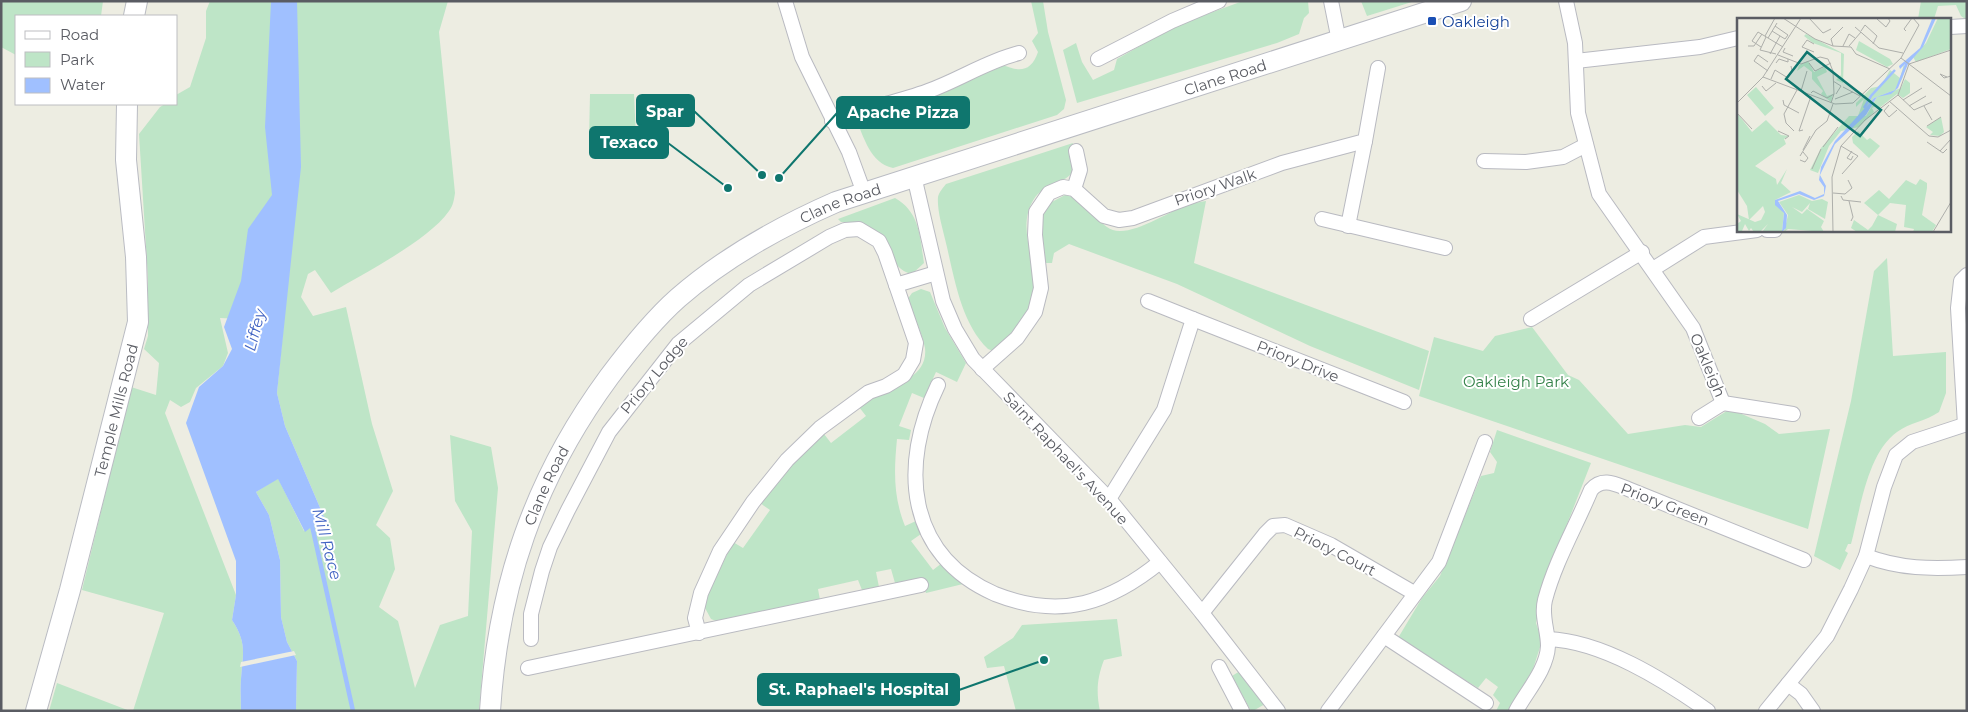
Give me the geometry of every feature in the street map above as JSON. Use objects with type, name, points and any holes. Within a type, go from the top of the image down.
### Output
[{"type":"main road","points":[[134,15],[137,1]]},
{"type":"main road","name":"Clane Road","points":[[490,711],[499,626],[507,588],[524,531],[556,459],[604,383],[659,316],[702,278],[768,235],[819,209],[914,176],[1461,1]]},
{"type":"main road","name":"Temple Mills Road","points":[[36,711],[70,590],[138,328],[139,285],[126,160],[127,105]]},
{"type":"street","points":[[784,1],[802,57],[848,152],[864,193]]},
{"type":"street","points":[[1098,59],[1172,21],[1219,1]]},
{"type":"street","points":[[1331,1],[1339,41]]},
{"type":"street","name":"Oakleigh","points":[[1566,1],[1575,42],[1578,113],[1599,194],[1642,252],[1693,328],[1723,403],[1793,414]]},
{"type":"street","points":[[1950,27],[1967,26]]},
{"type":"street","points":[[1576,61],[1700,47],[1737,38]]},
{"type":"street","points":[[832,120],[856,111],[927,91],[996,59],[1019,53]]},
{"type":"street","points":[[1348,226],[1378,68]]},
{"type":"street","name":"Priory Walk","points":[[1074,189],[1104,216],[1119,220],[1133,218],[1282,163],[1365,141]]},
{"type":"street","points":[[1484,161],[1526,162],[1563,157],[1586,145]]},
{"type":"street","points":[[982,369],[1020,335],[1030,321],[1040,299],[1040,279],[1035,235],[1036,212],[1049,194],[1063,187],[1074,189],[1080,170],[1076,151]]},
{"type":"street","name":"Saint Raphael's Avenue","points":[[914,176],[943,300],[955,329],[982,369],[1109,500],[1202,613],[1278,711]]},
{"type":"street","points":[[1322,219],[1445,248]]},
{"type":"street","name":"Priory Lodge","points":[[531,639],[531,614],[550,546],[609,432],[665,360],[690,332],[749,285],[804,250],[845,230],[859,229],[879,241],[916,343],[913,360],[904,374],[886,386],[869,392],[820,428],[787,460],[753,501],[720,551],[701,593],[695,618],[699,633]]},
{"type":"street","points":[[1653,269],[1704,237],[1749,231]]},
{"type":"street","points":[[1531,320],[1642,252]]},
{"type":"street","points":[[896,285],[936,273]]},
{"type":"street","points":[[1766,711],[1827,636],[1866,556],[1884,487],[1896,455],[1912,442],[1966,424],[1958,308],[1961,281],[1967,275]]},
{"type":"street","name":"Priory Drive","points":[[1148,301],[1404,402]]},
{"type":"street","points":[[1109,500],[1164,410],[1193,319]]},
{"type":"street","points":[[938,385],[927,408],[918,442],[915,468],[918,505],[930,536],[950,565],[965,578],[1007,598],[1053,607],[1084,603],[1114,592],[1160,562]]},
{"type":"street","points":[[1699,418],[1723,403]]},
{"type":"street","points":[[1328,711],[1414,593],[1439,562],[1485,442]]},
{"type":"street","name":"Priory Green","points":[[1516,711],[1547,654],[1548,639],[1543,616],[1551,581],[1591,490],[1601,483],[1608,482],[1628,489],[1804,560]]},
{"type":"street","name":"Priory Court","points":[[1202,613],[1273,526],[1285,525],[1331,545],[1414,593]]},
{"type":"street","points":[[1866,556],[1917,569],[1967,567]]},
{"type":"street","points":[[528,668],[921,585]]},
{"type":"street","points":[[1384,636],[1486,703]]},
{"type":"street","points":[[1548,639],[1568,640],[1607,654],[1671,686],[1708,711]]},
{"type":"street","points":[[1219,667],[1242,711]]},
{"type":"street","points":[[1788,684],[1800,694],[1813,711]]},
{"type":"green space","points":[[1,1],[103,1],[101,15],[15,15],[15,54],[1,47]]},
{"type":"green space","points":[[210,1],[448,1],[439,32],[455,193],[451,207],[439,222],[411,245],[331,293],[315,270],[308,274],[301,297],[313,316],[346,307],[372,424],[393,491],[376,525],[390,538],[395,569],[379,607],[398,621],[415,688],[440,625],[468,616],[472,531],[455,501],[450,435],[491,447],[498,488],[479,711],[296,711],[297,661],[287,642],[281,617],[280,560],[269,515],[256,492],[278,478],[304,531],[324,517],[285,426],[277,393],[284,321],[220,318],[228,353],[223,366],[196,388],[190,402],[181,407],[170,400],[165,413],[236,595],[232,620],[240,635],[243,648],[241,711],[133,711],[164,613],[82,590],[131,387],[156,395],[159,363],[144,349],[148,336],[148,279],[139,134],[160,107],[163,105],[178,105],[178,94],[190,87],[206,38],[206,11]]},
{"type":"green space","points":[[1031,1],[1043,1],[1048,32],[1066,100],[1064,109],[1057,115],[893,168],[879,161],[865,141],[855,117],[1001,64],[1018,69],[1028,67],[1032,64],[1038,52],[1032,41],[1038,33]]},
{"type":"green space","points":[[1243,1],[1308,1],[1309,13],[1304,18],[1299,34],[1277,43],[1077,103],[1063,50],[1076,43],[1082,62],[1093,80],[1114,70],[1117,59],[1177,25]]},
{"type":"green space","points":[[1361,1],[1415,1],[1367,16]]},
{"type":"green space","points":[[1921,1],[1967,1],[1967,20],[1961,16],[1956,5],[1938,6],[1934,18],[1918,18]]},
{"type":"green space","points":[[590,94],[634,94],[636,137],[589,140]]},
{"type":"green space","points":[[1073,143],[1070,158],[1073,170],[1071,174],[1038,194],[1029,211],[1027,235],[1035,284],[1031,304],[1023,320],[993,351],[988,349],[978,338],[964,312],[955,283],[940,218],[939,195],[946,184]]},
{"type":"green space","points":[[1065,195],[1075,199],[1107,227],[1115,231],[1135,228],[1179,208],[1206,201],[1194,263],[1429,351],[1419,390],[1310,346],[1177,284],[1069,244],[1054,253],[1052,263],[1045,263],[1041,241],[1041,225],[1044,210],[1048,204]]},
{"type":"green space","points":[[895,198],[910,210],[920,235],[924,263],[912,274],[902,269],[895,262],[881,236],[873,229],[860,224],[841,222],[838,219]]},
{"type":"green space","points":[[1887,258],[1893,356],[1946,352],[1946,393],[1939,412],[1897,432],[1887,441],[1878,454],[1866,483],[1851,544],[1848,544],[1845,551],[1848,553],[1840,570],[1814,556],[1851,401],[1874,271]]},
{"type":"green space","points":[[921,289],[930,292],[945,328],[966,363],[957,382],[936,372],[924,398],[912,393],[899,426],[911,430],[909,440],[897,439],[895,461],[896,493],[905,526],[916,521],[921,534],[911,541],[933,570],[942,563],[963,584],[926,593],[920,578],[895,583],[891,569],[876,572],[879,587],[862,590],[858,580],[818,589],[820,600],[716,621],[711,619],[705,608],[708,594],[733,542],[743,548],[770,510],[760,503],[775,484],[798,458],[824,434],[831,443],[866,416],[859,407],[905,381],[918,371],[922,365],[925,357],[924,342],[907,300],[912,293]]},
{"type":"green space","name":"Oakleigh Park","points":[[1532,327],[1568,375],[1579,380],[1628,434],[1685,425],[1701,427],[1730,409],[1765,424],[1779,434],[1830,429],[1808,529],[1419,396],[1434,337],[1483,351],[1495,336]]},
{"type":"green space","points":[[1497,430],[1591,463],[1544,583],[1536,623],[1542,641],[1533,669],[1509,711],[1496,711],[1500,703],[1493,695],[1498,687],[1486,678],[1478,688],[1398,638],[1422,598],[1440,576],[1481,476],[1494,473],[1497,462],[1490,452]]},
{"type":"green space","points":[[1117,619],[1122,656],[1104,660],[1098,685],[1100,711],[1016,711],[1004,666],[987,668],[984,657],[1013,638],[1022,625]]},
{"type":"green space","points":[[1240,671],[1265,704],[1253,711],[1251,711],[1232,676]]},
{"type":"green space","points":[[57,683],[130,711],[49,711]]},
{"type":"water","name":"Liffey","points":[[271,1],[297,1],[301,167],[277,393],[285,426],[324,517],[305,532],[278,479],[256,492],[269,515],[280,560],[281,617],[287,642],[297,661],[296,711],[241,711],[243,648],[240,635],[232,620],[236,595],[236,561],[186,423],[199,387],[223,366],[232,349],[224,327],[241,281],[248,229],[272,195],[265,127]]},
{"type":"pier","points":[[294,651],[296,655],[240,667],[241,662]]},
{"type":"waterway","name":"Mill Race","points":[[311,521],[353,711]]},
{"type":"place","name":"Oakleigh","points":[[1432,21]]},
{"type":"place","name":"Spar","points":[[762,175]]},
{"type":"place","name":"Apache Pizza","points":[[779,178]]},
{"type":"place","name":"Texaco","points":[[728,188]]},
{"type":"place","name":"St. Raphael's Hospital","points":[[1044,660]]}]
